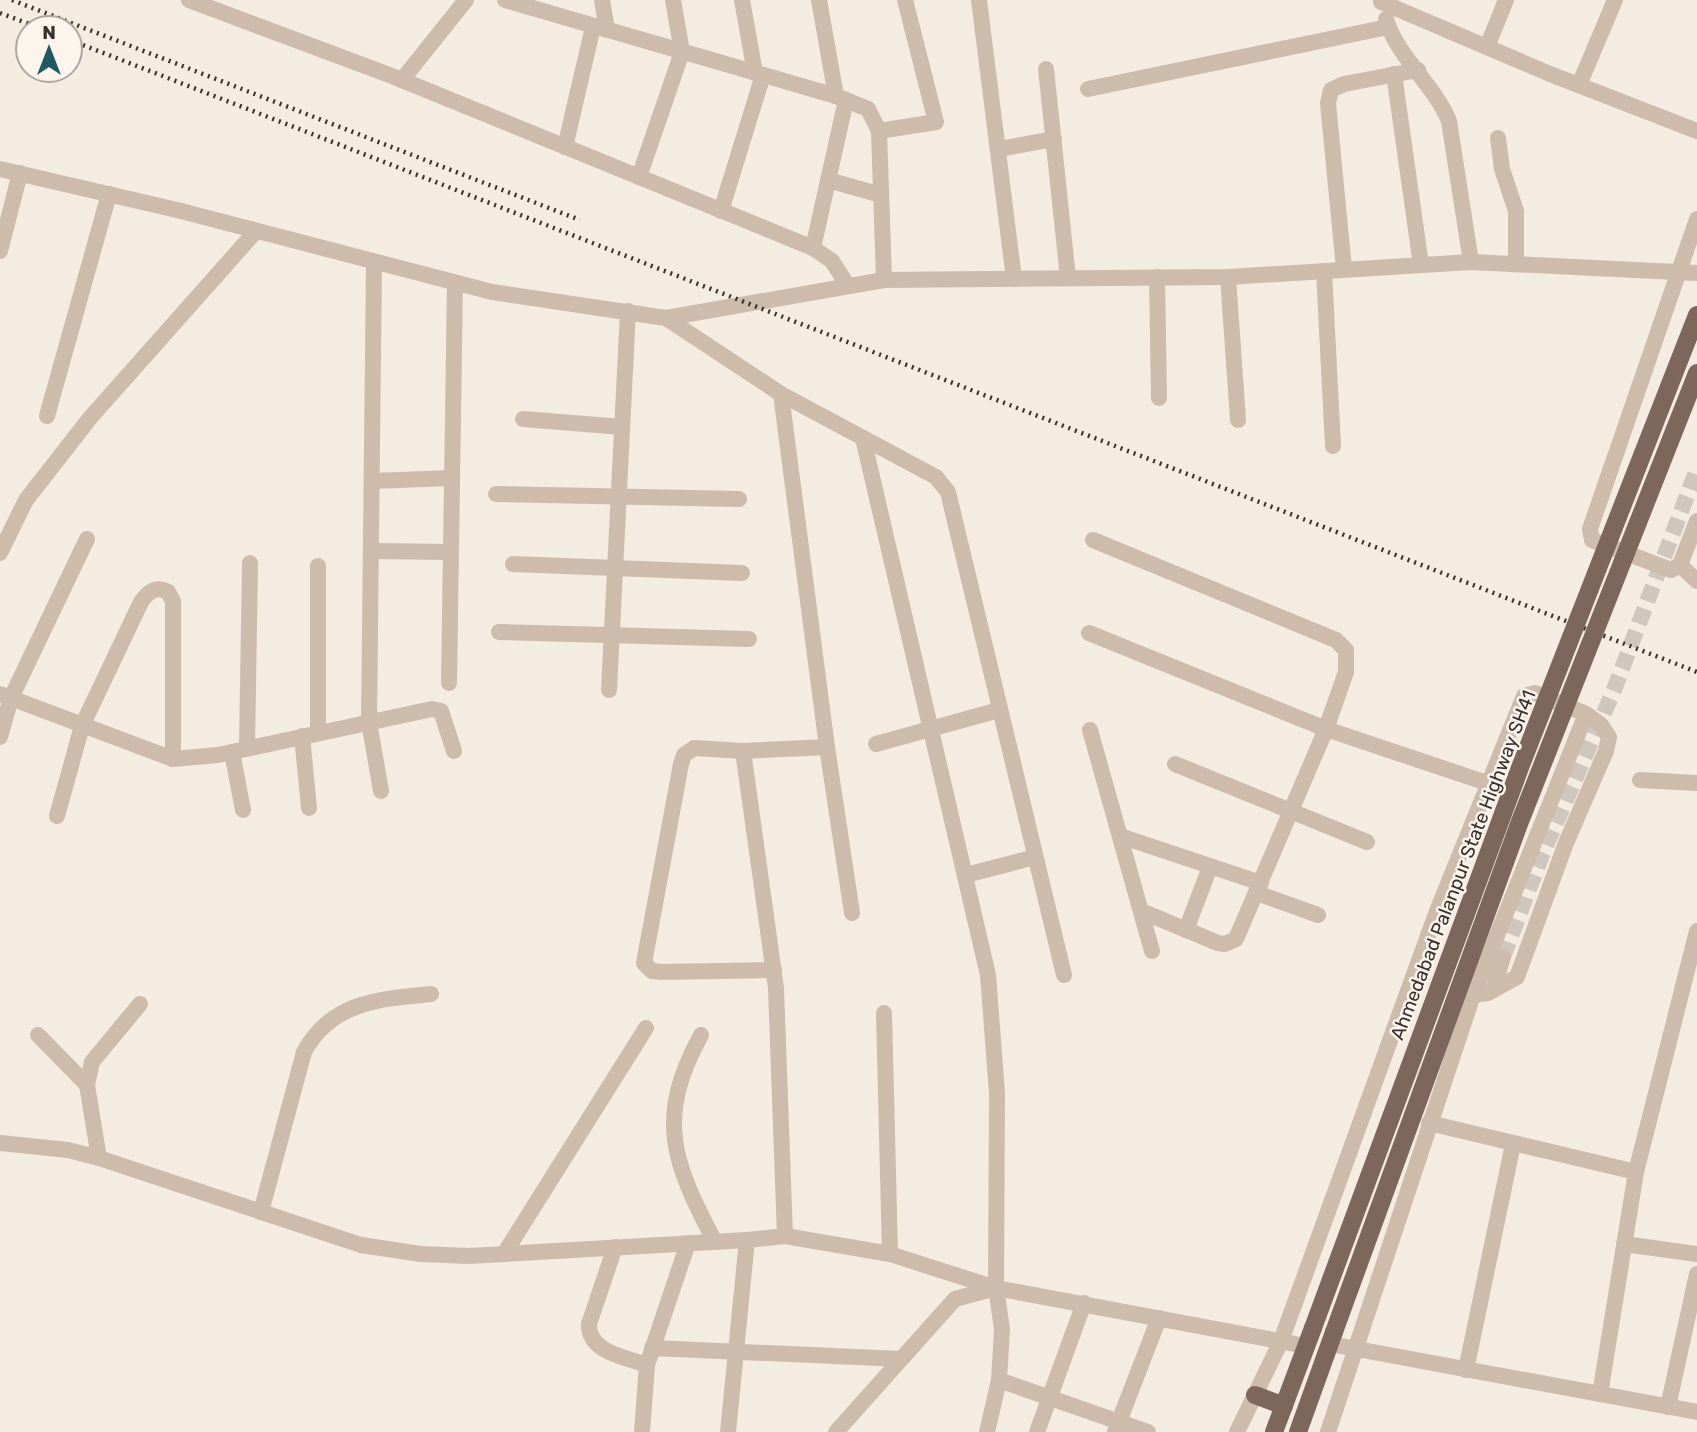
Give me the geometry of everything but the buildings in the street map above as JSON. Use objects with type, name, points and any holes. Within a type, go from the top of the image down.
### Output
[{"type":"main road","name":"Ahmedabad Palanpur State Highway SH41","points":[[1274,1432],[1521,765],[1697,315]]},
{"type":"main road","name":"Ahmedabad Palanpur State Highway SH41","points":[[1297,1432],[1519,824],[1697,373]]},
{"type":"main road","points":[[1255,1395],[1284,1406]]},
{"type":"street","points":[[189,0],[217,5],[813,247],[832,261],[848,286]]},
{"type":"street","points":[[402,80],[466,0]]},
{"type":"street","points":[[505,0],[527,4],[600,29],[868,108],[880,131],[884,280]]},
{"type":"street","points":[[565,147],[600,29],[602,0]]},
{"type":"street","points":[[639,177],[682,52],[673,0]]},
{"type":"street","points":[[722,211],[759,74],[742,0]]},
{"type":"street","points":[[813,247],[828,180],[841,98],[819,0]]},
{"type":"street","points":[[880,131],[936,122],[905,0]]},
{"type":"street","points":[[979,0],[1014,279]]},
{"type":"street","points":[[1486,47],[1506,0]]},
{"type":"street","points":[[1579,85],[1615,0]]},
{"type":"street","points":[[1381,1],[1486,47],[1697,131]]},
{"type":"street","points":[[1381,1],[1388,27],[1443,105],[1449,121],[1471,262]]},
{"type":"street","points":[[1088,89],[1388,27]]},
{"type":"street","points":[[1046,69],[1068,278]]},
{"type":"street","points":[[1344,269],[1329,95],[1335,86],[1418,70]]},
{"type":"street","points":[[1394,74],[1421,265]]},
{"type":"street","points":[[1498,138],[1502,169],[1516,211],[1516,263]]},
{"type":"street","points":[[999,149],[1054,139]]},
{"type":"street","points":[[0,169],[109,194],[492,292],[666,317],[884,280],[1228,277],[1471,262],[1697,272]]},
{"type":"street","points":[[0,251],[20,173]]},
{"type":"street","points":[[828,180],[881,195]]},
{"type":"street","points":[[47,416],[109,194]]},
{"type":"street","points":[[1697,219],[1590,529],[1592,540],[1671,570],[1680,565],[1697,521]]},
{"type":"street","points":[[0,553],[26,500],[90,418],[256,231]]},
{"type":"street","points":[[374,262],[369,722],[381,791]]},
{"type":"street","points":[[1324,271],[1333,446]]},
{"type":"street","points":[[1157,277],[1159,398]]},
{"type":"street","points":[[1228,277],[1238,420]]},
{"type":"street","points":[[449,683],[455,283]]},
{"type":"street","points":[[609,690],[628,311]]},
{"type":"street","points":[[666,317],[781,394],[936,477],[948,492],[1064,975]]},
{"type":"street","points":[[781,394],[827,747],[852,913]]},
{"type":"street","points":[[523,419],[622,427]]},
{"type":"street","points":[[863,438],[988,975],[996,1080],[996,1288],[1002,1329],[999,1380],[987,1432]]},
{"type":"street","points":[[372,481],[452,478]]},
{"type":"street","points":[[496,494],[739,499]]},
{"type":"street","points":[[0,737],[6,696],[87,539]]},
{"type":"street","points":[[1093,540],[1342,645],[1348,656],[1346,672],[1326,729],[1241,931],[1231,943],[1218,943],[1141,911]]},
{"type":"street","points":[[371,551],[451,552]]},
{"type":"street","points":[[243,810],[240,750],[250,562]]},
{"type":"street","points":[[513,564],[742,573]]},
{"type":"street","points":[[1680,565],[1697,581]]},
{"type":"street","points":[[309,808],[318,566]]},
{"type":"street","points":[[57,816],[82,726],[141,602],[150,591],[163,589],[171,595],[173,607],[173,759]]},
{"type":"street","points":[[499,632],[749,639]]},
{"type":"street","points":[[1088,633],[1326,729],[1486,783]]},
{"type":"street","points":[[1237,1432],[1281,1341],[1486,783],[1524,696],[1535,693],[1586,714],[1601,725],[1609,737],[1606,751],[1566,843],[1517,977],[1493,990],[1473,995]]},
{"type":"street","points":[[6,696],[173,759],[240,750],[439,709],[454,751]]},
{"type":"street","points":[[876,744],[999,710]]},
{"type":"street","points":[[1328,1432],[1473,995],[1586,714]]},
{"type":"street","points":[[1090,730],[1152,951]]},
{"type":"street","points":[[774,970],[652,971],[644,962],[684,755],[694,748],[743,751],[827,747]]},
{"type":"street","points":[[743,751],[774,970],[785,1236]]},
{"type":"street","points":[[1175,764],[1367,842]]},
{"type":"street","points":[[1640,780],[1697,783]]},
{"type":"street","points":[[1120,836],[1210,866],[1318,915]]},
{"type":"street","points":[[966,875],[1035,857]]},
{"type":"street","points":[[1186,930],[1210,866]]},
{"type":"street","points":[[1600,1394],[1636,1172],[1697,931]]},
{"type":"street","points":[[1493,990],[1503,957]]},
{"type":"street","points":[[261,1212],[304,1052],[316,1031],[335,1015],[360,1006],[393,998],[431,994]]},
{"type":"street","points":[[99,1158],[87,1085],[92,1062],[141,1004]]},
{"type":"street","points":[[884,1013],[890,1254]]},
{"type":"street","points":[[505,1254],[646,1028]]},
{"type":"street","points":[[38,1035],[87,1085]]},
{"type":"street","points":[[701,1035],[683,1069],[678,1088],[674,1133],[691,1195],[715,1241]]},
{"type":"street","points":[[1429,1123],[1636,1172]]},
{"type":"street","points":[[0,1143],[68,1150],[99,1158],[362,1245],[421,1254],[505,1254],[785,1236],[890,1254],[996,1288],[1306,1346]]},
{"type":"street","points":[[1466,1370],[1513,1144]]},
{"type":"street","points":[[728,1432],[747,1240]]},
{"type":"street","points":[[642,1432],[647,1365],[688,1243]]},
{"type":"street","points":[[1624,1244],[1697,1254]]},
{"type":"street","points":[[615,1247],[589,1324],[588,1336],[595,1345],[647,1365]]},
{"type":"street","points":[[1668,1407],[1697,1274]]},
{"type":"street","points":[[836,1432],[955,1299],[996,1288]]},
{"type":"street","points":[[1037,1432],[1048,1395],[1084,1303]]},
{"type":"street","points":[[1117,1427],[1159,1318]]},
{"type":"street","points":[[1332,1338],[1354,1349],[1697,1412]]},
{"type":"street","points":[[652,1348],[901,1359]]},
{"type":"street","points":[[999,1380],[1048,1395],[1117,1427],[1148,1432]]},
{"type":"tunnel","points":[[1503,957],[1542,855],[1614,690],[1697,469]]},
{"type":"railway","points":[[12,0],[580,220]]},
{"type":"railway","points":[[0,13],[14,18]]},
{"type":"railway","points":[[84,45],[1697,672]]}]
